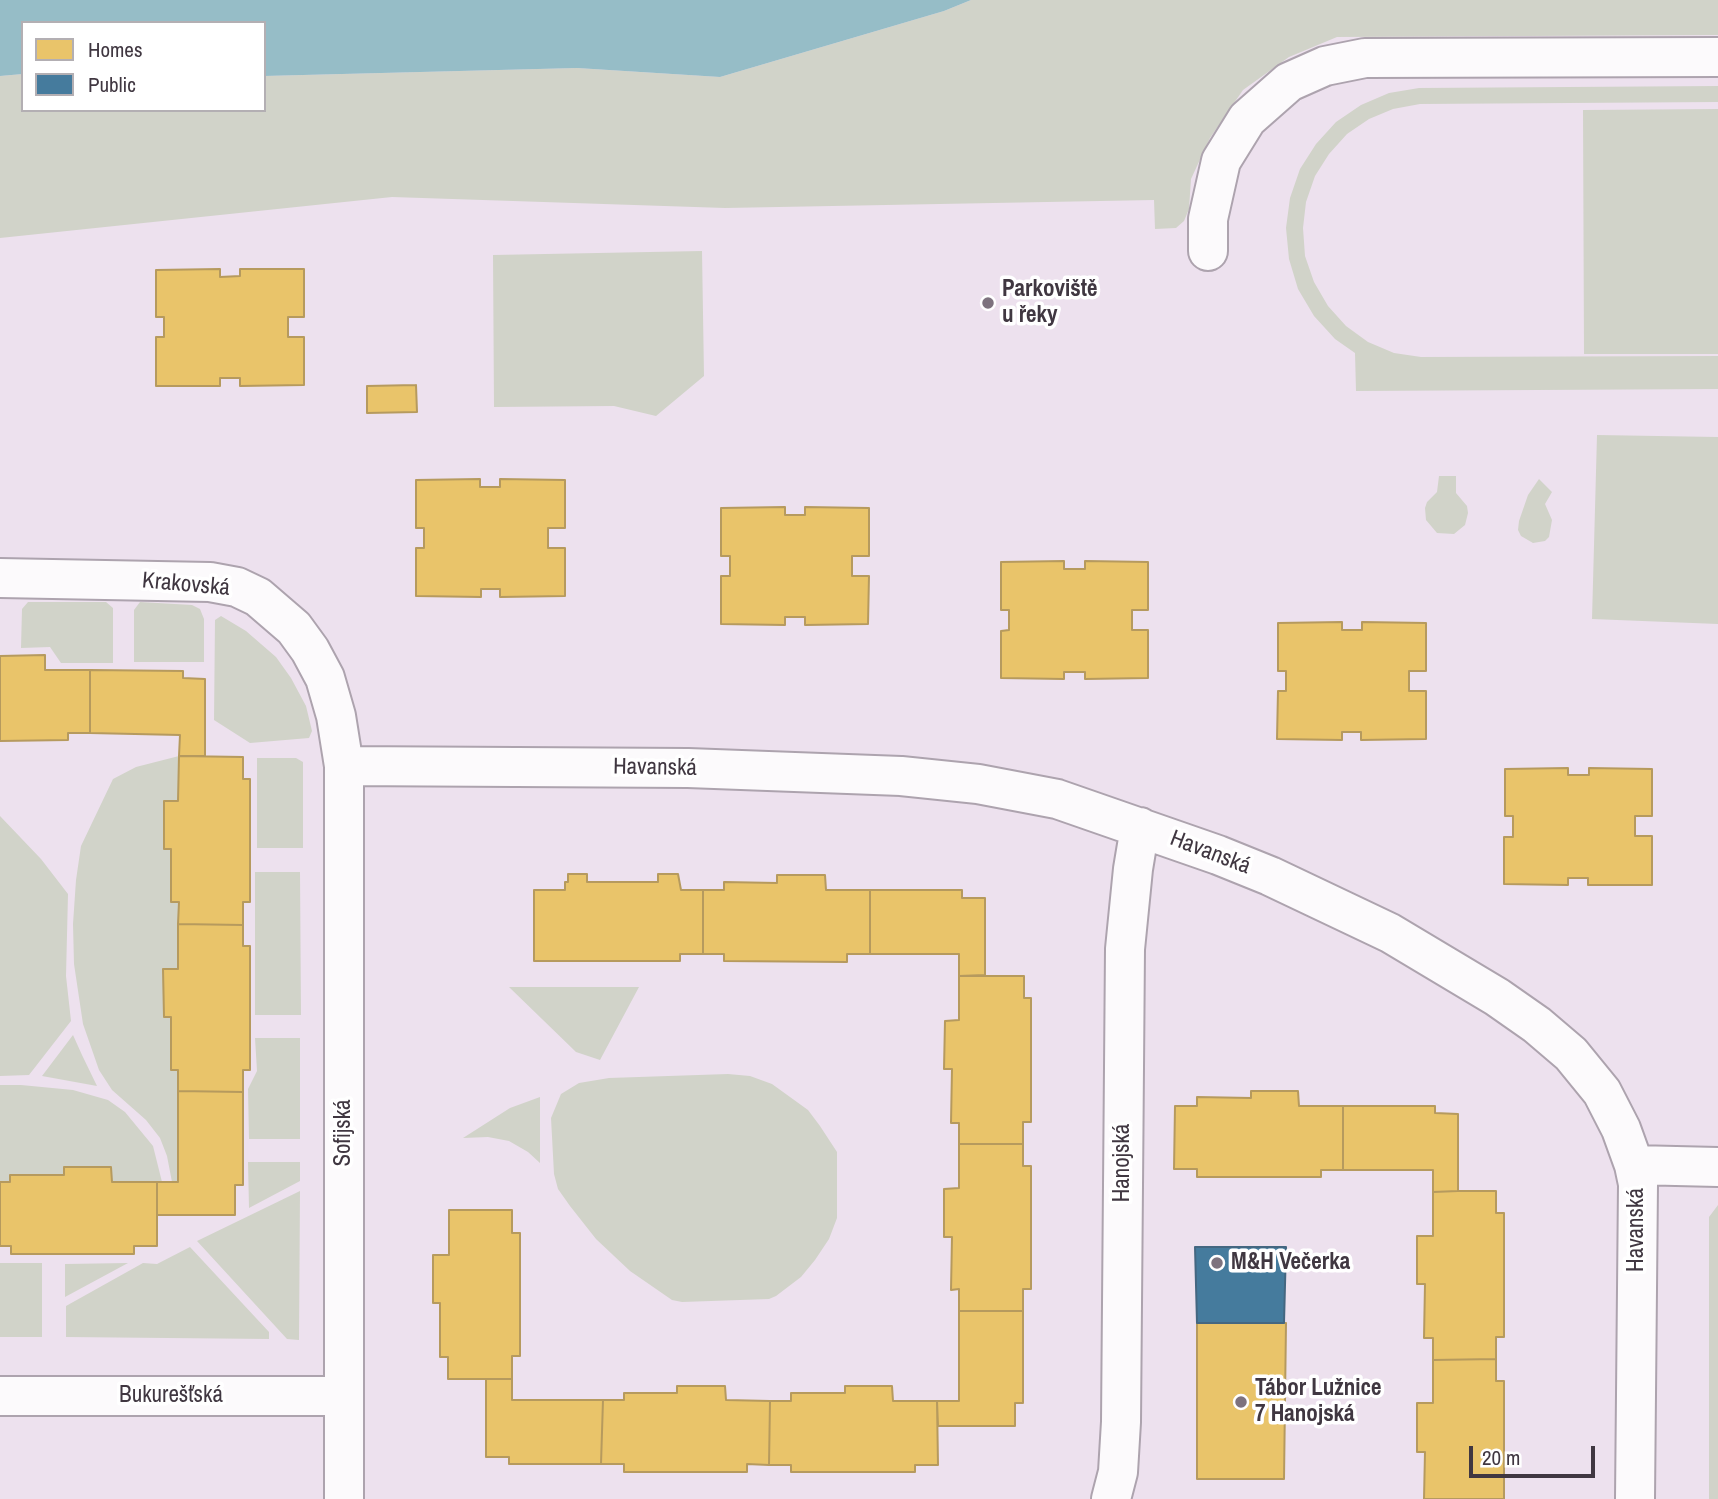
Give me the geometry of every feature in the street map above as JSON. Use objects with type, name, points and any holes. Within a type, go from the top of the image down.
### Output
[{"type":"street","points":[[1208,251],[1208,219],[1221,161],[1247,119],[1289,82],[1325,66],[1365,58],[1718,57]]},
{"type":"street","name":"Krakovská","points":[[0,578],[210,582],[236,587],[258,597],[294,628],[325,678],[336,716],[344,766]]},
{"type":"street","name":"Havanská","points":[[344,766],[688,768],[901,776],[978,785],[1057,799],[1140,827],[1270,876],[1390,933],[1497,997],[1538,1025],[1571,1054],[1602,1092],[1621,1129],[1638,1184],[1635,1499]]},
{"type":"street","name":"Sofijská","points":[[344,766],[344,1499]]},
{"type":"street","name":"Hanojská","points":[[1111,1499],[1118,1472],[1121,1409],[1125,949],[1140,827]]},
{"type":"street","points":[[1634,1165],[1718,1167]]},
{"type":"street","name":"Bukurešťská","points":[[0,1396],[342,1396]]},
{"type":"shaded area","points":[[971,0],[1718,0],[1718,35],[1337,37],[1289,57],[1243,90],[1210,138],[1191,179],[1189,209],[1184,221],[1176,228],[1155,229],[1154,200],[725,208],[392,197],[0,238],[0,76],[21,74],[21,112],[266,112],[266,76],[577,68],[720,77],[944,11]]},
{"type":"shaded area","points":[[1718,86],[1718,102],[1420,104],[1393,109],[1369,119],[1347,134],[1329,154],[1315,176],[1306,202],[1303,228],[1305,256],[1314,282],[1328,306],[1346,326],[1368,342],[1394,353],[1421,357],[1718,356],[1718,389],[1356,391],[1355,353],[1335,339],[1314,316],[1298,289],[1289,259],[1286,228],[1290,198],[1300,169],[1316,144],[1336,122],[1361,105],[1389,93],[1419,88]]},
{"type":"shaded area","points":[[1718,109],[1718,354],[1584,354],[1583,110]]},
{"type":"shaded area","points":[[702,251],[704,376],[656,416],[614,406],[494,407],[493,255]]},
{"type":"shaded area","points":[[1597,435],[1718,437],[1718,624],[1592,619]]},
{"type":"shaded area","points":[[1439,476],[1456,476],[1456,493],[1467,506],[1465,525],[1454,534],[1437,533],[1426,520],[1425,508],[1437,492]]},
{"type":"shaded area","points":[[1539,479],[1552,492],[1545,504],[1552,520],[1549,537],[1545,541],[1533,543],[1521,536],[1518,530],[1528,495]]},
{"type":"shaded area","points":[[28,602],[106,602],[113,608],[113,663],[61,663],[50,647],[21,648],[22,609]]},
{"type":"shaded area","points":[[140,602],[192,605],[200,609],[204,619],[204,662],[134,662],[134,610]]},
{"type":"shaded area","points":[[221,616],[246,631],[276,657],[306,706],[312,731],[309,738],[250,743],[214,720],[215,620]]},
{"type":"shaded area","points":[[179,756],[178,801],[164,802],[164,849],[171,849],[171,902],[179,902],[178,969],[163,970],[164,1016],[171,1017],[178,1070],[178,1182],[172,1182],[160,1138],[146,1120],[112,1090],[99,1070],[83,1024],[74,964],[73,924],[81,846],[113,779],[136,767]]},
{"type":"shaded area","points":[[257,758],[296,758],[303,762],[303,848],[257,848]]},
{"type":"shaded area","points":[[0,816],[41,859],[68,894],[66,976],[71,1021],[29,1075],[0,1076]]},
{"type":"shaded area","points":[[255,872],[300,872],[301,1015],[255,1015]]},
{"type":"shaded area","points":[[509,987],[639,987],[600,1060],[576,1052]]},
{"type":"shaded area","points":[[73,1035],[82,1055],[97,1086],[42,1076]]},
{"type":"shaded area","points":[[255,1038],[300,1038],[300,1139],[249,1139],[248,1089],[257,1071]]},
{"type":"shaded area","points":[[728,1074],[750,1076],[772,1084],[808,1110],[837,1152],[837,1218],[829,1239],[815,1260],[801,1277],[776,1296],[769,1299],[682,1302],[672,1300],[630,1271],[596,1239],[558,1189],[554,1174],[551,1118],[561,1094],[579,1083],[609,1078]]},
{"type":"shaded area","points":[[0,1085],[73,1090],[108,1100],[125,1112],[153,1146],[162,1182],[112,1182],[111,1167],[64,1167],[64,1175],[11,1175],[10,1182],[0,1182]]},
{"type":"shaded area","points":[[540,1097],[540,1163],[509,1141],[488,1137],[463,1138],[510,1108]]},
{"type":"shaded area","points":[[248,1162],[300,1162],[300,1181],[249,1208]]},
{"type":"shaded area","points":[[300,1191],[299,1340],[287,1339],[197,1241]]},
{"type":"shaded area","points":[[1718,1205],[1718,1499],[1709,1499],[1709,1217]]},
{"type":"shaded area","points":[[190,1247],[269,1332],[269,1339],[66,1337],[66,1306],[143,1263],[157,1264]]},
{"type":"shaded area","points":[[0,1263],[42,1263],[42,1337],[0,1337]]},
{"type":"shaded area","points":[[128,1263],[65,1297],[65,1264]]},
{"type":"water","points":[[0,0],[971,0],[944,11],[720,77],[577,68],[266,76],[266,21],[21,21],[21,74],[0,76]]},
{"type":"building: Homes","points":[[220,269],[220,277],[240,276],[240,269],[304,269],[304,317],[288,317],[288,337],[304,337],[304,385],[240,386],[240,378],[220,378],[220,386],[156,386],[156,337],[164,337],[164,317],[156,317],[156,270]]},
{"type":"building: Homes","points":[[416,385],[417,412],[367,413],[367,386]]},
{"type":"building: Homes","points":[[480,479],[480,487],[500,487],[500,479],[565,480],[565,528],[548,528],[548,548],[565,548],[565,596],[500,597],[500,589],[481,589],[481,597],[416,596],[416,548],[424,548],[424,528],[416,528],[416,480]]},
{"type":"building: Homes","points":[[785,507],[785,515],[805,515],[805,507],[869,508],[869,556],[852,556],[852,576],[869,576],[868,624],[805,625],[805,617],[785,617],[785,625],[721,624],[721,576],[730,576],[730,556],[721,556],[721,508]]},
{"type":"building: Homes","points":[[1064,561],[1064,569],[1085,569],[1085,561],[1148,562],[1148,610],[1132,610],[1132,630],[1148,630],[1148,678],[1085,679],[1085,672],[1064,672],[1064,679],[1001,678],[1001,631],[1009,630],[1009,610],[1001,610],[1001,562]]},
{"type":"building: Homes","points":[[1342,622],[1342,630],[1362,630],[1362,622],[1426,623],[1426,671],[1409,671],[1409,691],[1426,691],[1426,739],[1361,740],[1361,732],[1342,732],[1342,740],[1277,739],[1278,691],[1286,691],[1286,671],[1278,671],[1278,623]]},
{"type":"building: Homes","points":[[45,655],[45,670],[90,670],[90,733],[68,733],[68,740],[0,741],[0,656]]},
{"type":"building: Homes","points":[[90,670],[183,671],[183,678],[205,679],[205,756],[179,756],[180,735],[90,733]]},
{"type":"building: Homes","points":[[179,756],[243,757],[243,779],[250,779],[250,902],[243,902],[243,925],[178,924],[179,902],[171,902],[171,849],[164,849],[164,801],[178,801]]},
{"type":"building: Homes","points":[[1568,768],[1568,775],[1589,775],[1589,768],[1652,769],[1652,816],[1635,816],[1635,836],[1652,836],[1652,885],[1588,885],[1588,878],[1568,878],[1568,885],[1504,884],[1504,837],[1513,837],[1513,816],[1505,816],[1505,769]]},
{"type":"building: Homes","points":[[568,874],[587,874],[587,882],[658,882],[658,874],[678,874],[681,890],[703,890],[703,954],[680,954],[680,961],[534,961],[534,890],[565,890]]},
{"type":"building: Homes","points":[[777,875],[825,875],[826,890],[870,890],[870,954],[847,954],[847,962],[724,961],[724,954],[703,954],[703,890],[724,890],[724,882],[777,883]]},
{"type":"building: Homes","points":[[870,890],[962,890],[962,898],[985,898],[985,975],[959,976],[959,954],[870,954]]},
{"type":"building: Homes","points":[[178,924],[243,925],[243,946],[250,946],[250,1070],[243,1070],[243,1092],[178,1091],[178,1070],[171,1070],[171,1017],[164,1017],[163,969],[178,969]]},
{"type":"building: Homes","points":[[959,976],[1024,976],[1024,998],[1031,998],[1031,1122],[1023,1122],[1023,1144],[959,1144],[959,1123],[951,1123],[952,1069],[944,1069],[945,1021],[959,1020]]},
{"type":"building: Homes","points":[[178,1091],[243,1092],[243,1185],[235,1185],[235,1215],[157,1215],[157,1182],[178,1182]]},
{"type":"building: Homes","points":[[1251,1091],[1298,1091],[1299,1106],[1343,1106],[1343,1170],[1321,1170],[1321,1177],[1197,1177],[1197,1169],[1174,1169],[1175,1106],[1197,1106],[1197,1097],[1251,1098]]},
{"type":"building: Homes","points":[[1343,1106],[1435,1106],[1435,1113],[1458,1114],[1458,1191],[1433,1192],[1433,1170],[1343,1170]]},
{"type":"building: Homes","points":[[959,1144],[1023,1144],[1023,1166],[1031,1166],[1031,1289],[1023,1289],[1023,1311],[959,1311],[959,1289],[951,1290],[952,1237],[944,1237],[944,1189],[959,1188]]},
{"type":"building: Homes","points":[[64,1167],[111,1167],[112,1182],[157,1182],[157,1246],[134,1246],[134,1254],[11,1254],[11,1246],[0,1246],[0,1182],[10,1182],[10,1175],[64,1175]]},
{"type":"building: Homes","points":[[1496,1191],[1496,1213],[1504,1213],[1504,1337],[1496,1337],[1496,1359],[1433,1360],[1433,1338],[1424,1338],[1425,1284],[1417,1284],[1417,1236],[1433,1236],[1433,1192]]},
{"type":"building: Homes","points":[[449,1210],[512,1210],[512,1233],[520,1233],[520,1356],[512,1356],[512,1379],[448,1379],[448,1357],[440,1357],[440,1303],[433,1303],[433,1255],[449,1255]]},
{"type":"building: Homes","points":[[959,1311],[1023,1311],[1023,1403],[1015,1403],[1015,1426],[938,1426],[937,1401],[959,1401]]},
{"type":"building: Homes","name":"Tábor Lužnice 7 Hanojská","points":[[1197,1323],[1286,1323],[1284,1479],[1197,1479]]},
{"type":"building: Homes","points":[[1496,1359],[1496,1381],[1504,1381],[1504,1499],[1424,1499],[1425,1452],[1417,1452],[1417,1403],[1433,1403],[1433,1360]]},
{"type":"building: Homes","points":[[486,1379],[512,1379],[512,1400],[603,1400],[601,1464],[509,1464],[509,1457],[486,1457]]},
{"type":"building: Homes","points":[[677,1386],[725,1386],[726,1400],[770,1401],[769,1465],[747,1464],[747,1472],[624,1472],[624,1464],[601,1464],[603,1400],[624,1400],[624,1393],[677,1393]]},
{"type":"building: Homes","points":[[845,1386],[892,1386],[893,1401],[937,1401],[938,1465],[915,1465],[915,1472],[791,1472],[791,1465],[769,1465],[770,1401],[791,1401],[791,1393],[845,1393]]},
{"type":"building: Public","points":[[1195,1247],[1286,1247],[1284,1323],[1197,1323]]},
{"type":"place","name":"Parkoviště u řeky","points":[[988,303]]},
{"type":"place","name":"M&H Večerka","points":[[1217,1263]]},
{"type":"place","name":"Tábor Lužnice 7 Hanojská","points":[[1241,1402]]}]
